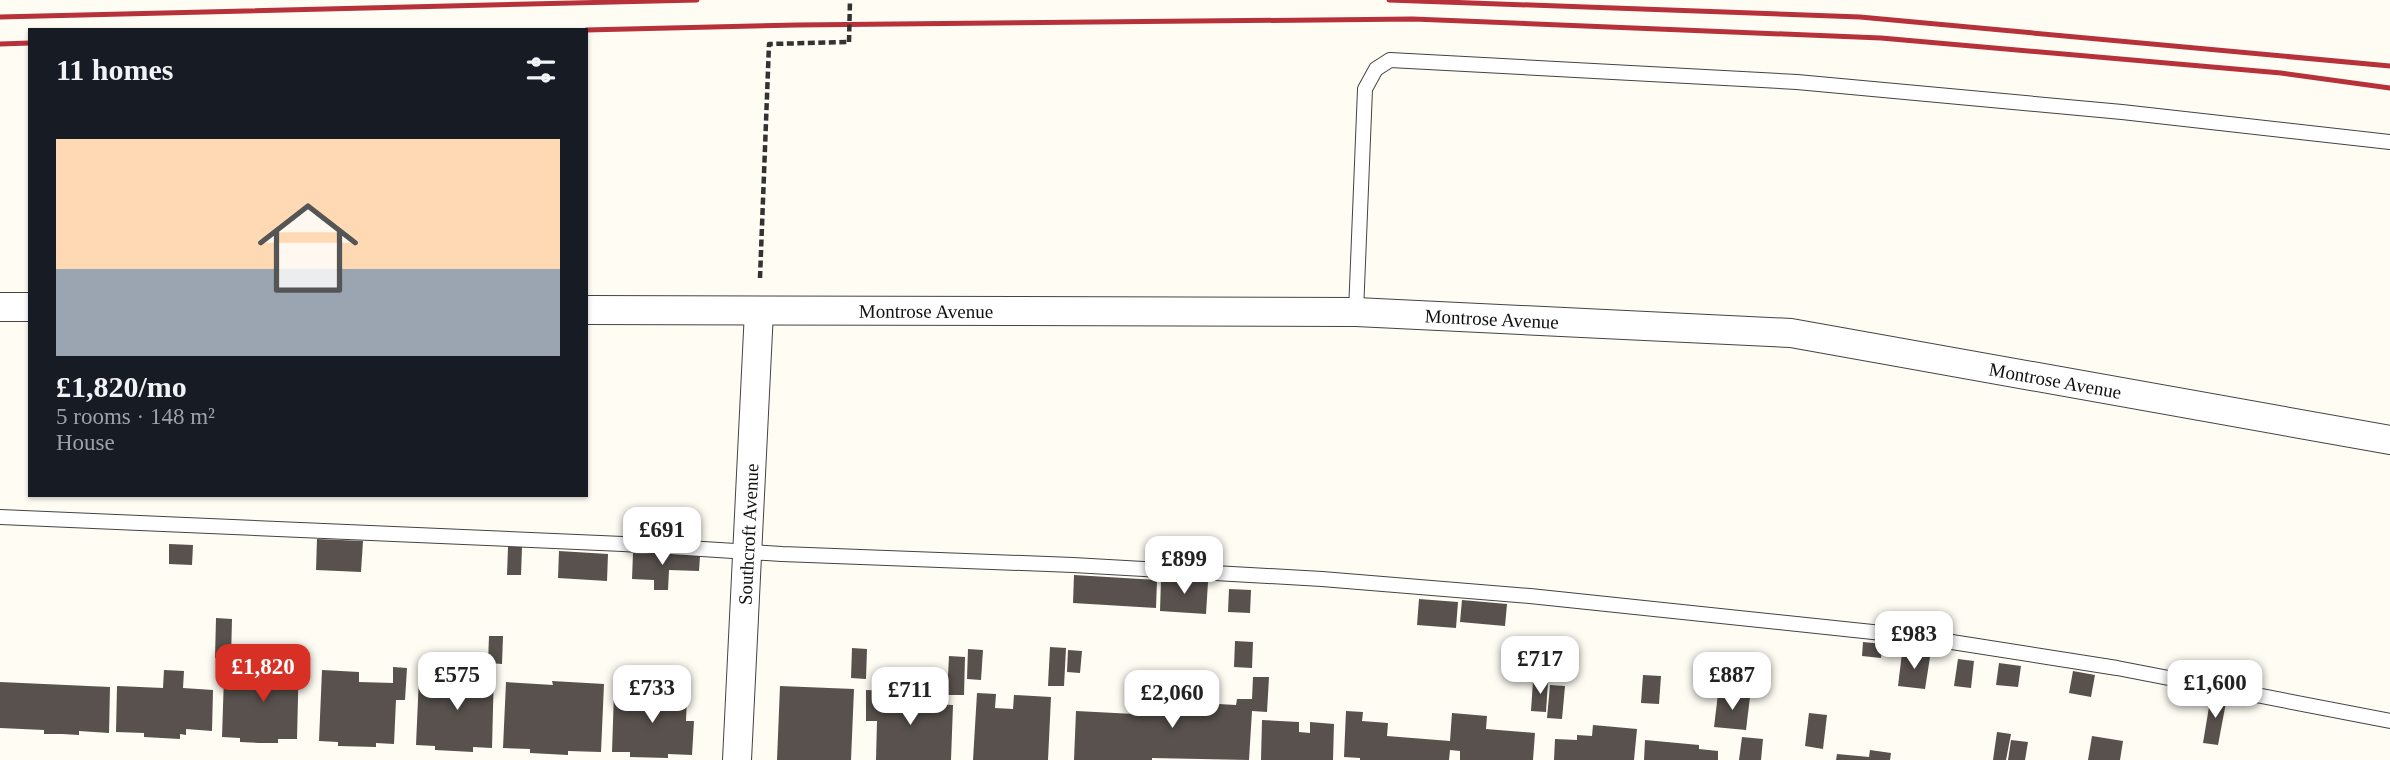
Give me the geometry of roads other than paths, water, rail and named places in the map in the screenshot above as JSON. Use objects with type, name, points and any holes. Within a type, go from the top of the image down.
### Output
[{"type":"street","points":[[0,307],[28,307]]},
{"type":"street","name":"Montrose Avenue","points":[[588,310],[1356,312],[1791,333],[2390,440]]},
{"type":"street","name":"Southcroft Avenue","points":[[737,760],[759,311]]},
{"type":"lane","points":[[1356,312],[1365,89],[1376,69],[1390,60],[1797,82],[2122,112],[2390,142]]},
{"type":"lane","points":[[0,517],[1073,565],[1322,579],[1920,637],[2117,668],[2390,721]]},
{"type":"railway","points":[[0,17],[697,0]]},
{"type":"railway","points":[[1389,0],[1860,17],[2390,66]]},
{"type":"railway","points":[[588,30],[797,25],[1413,19],[1881,38],[2281,73],[2390,88]]},
{"type":"railway","points":[[0,44],[28,43]]}]
